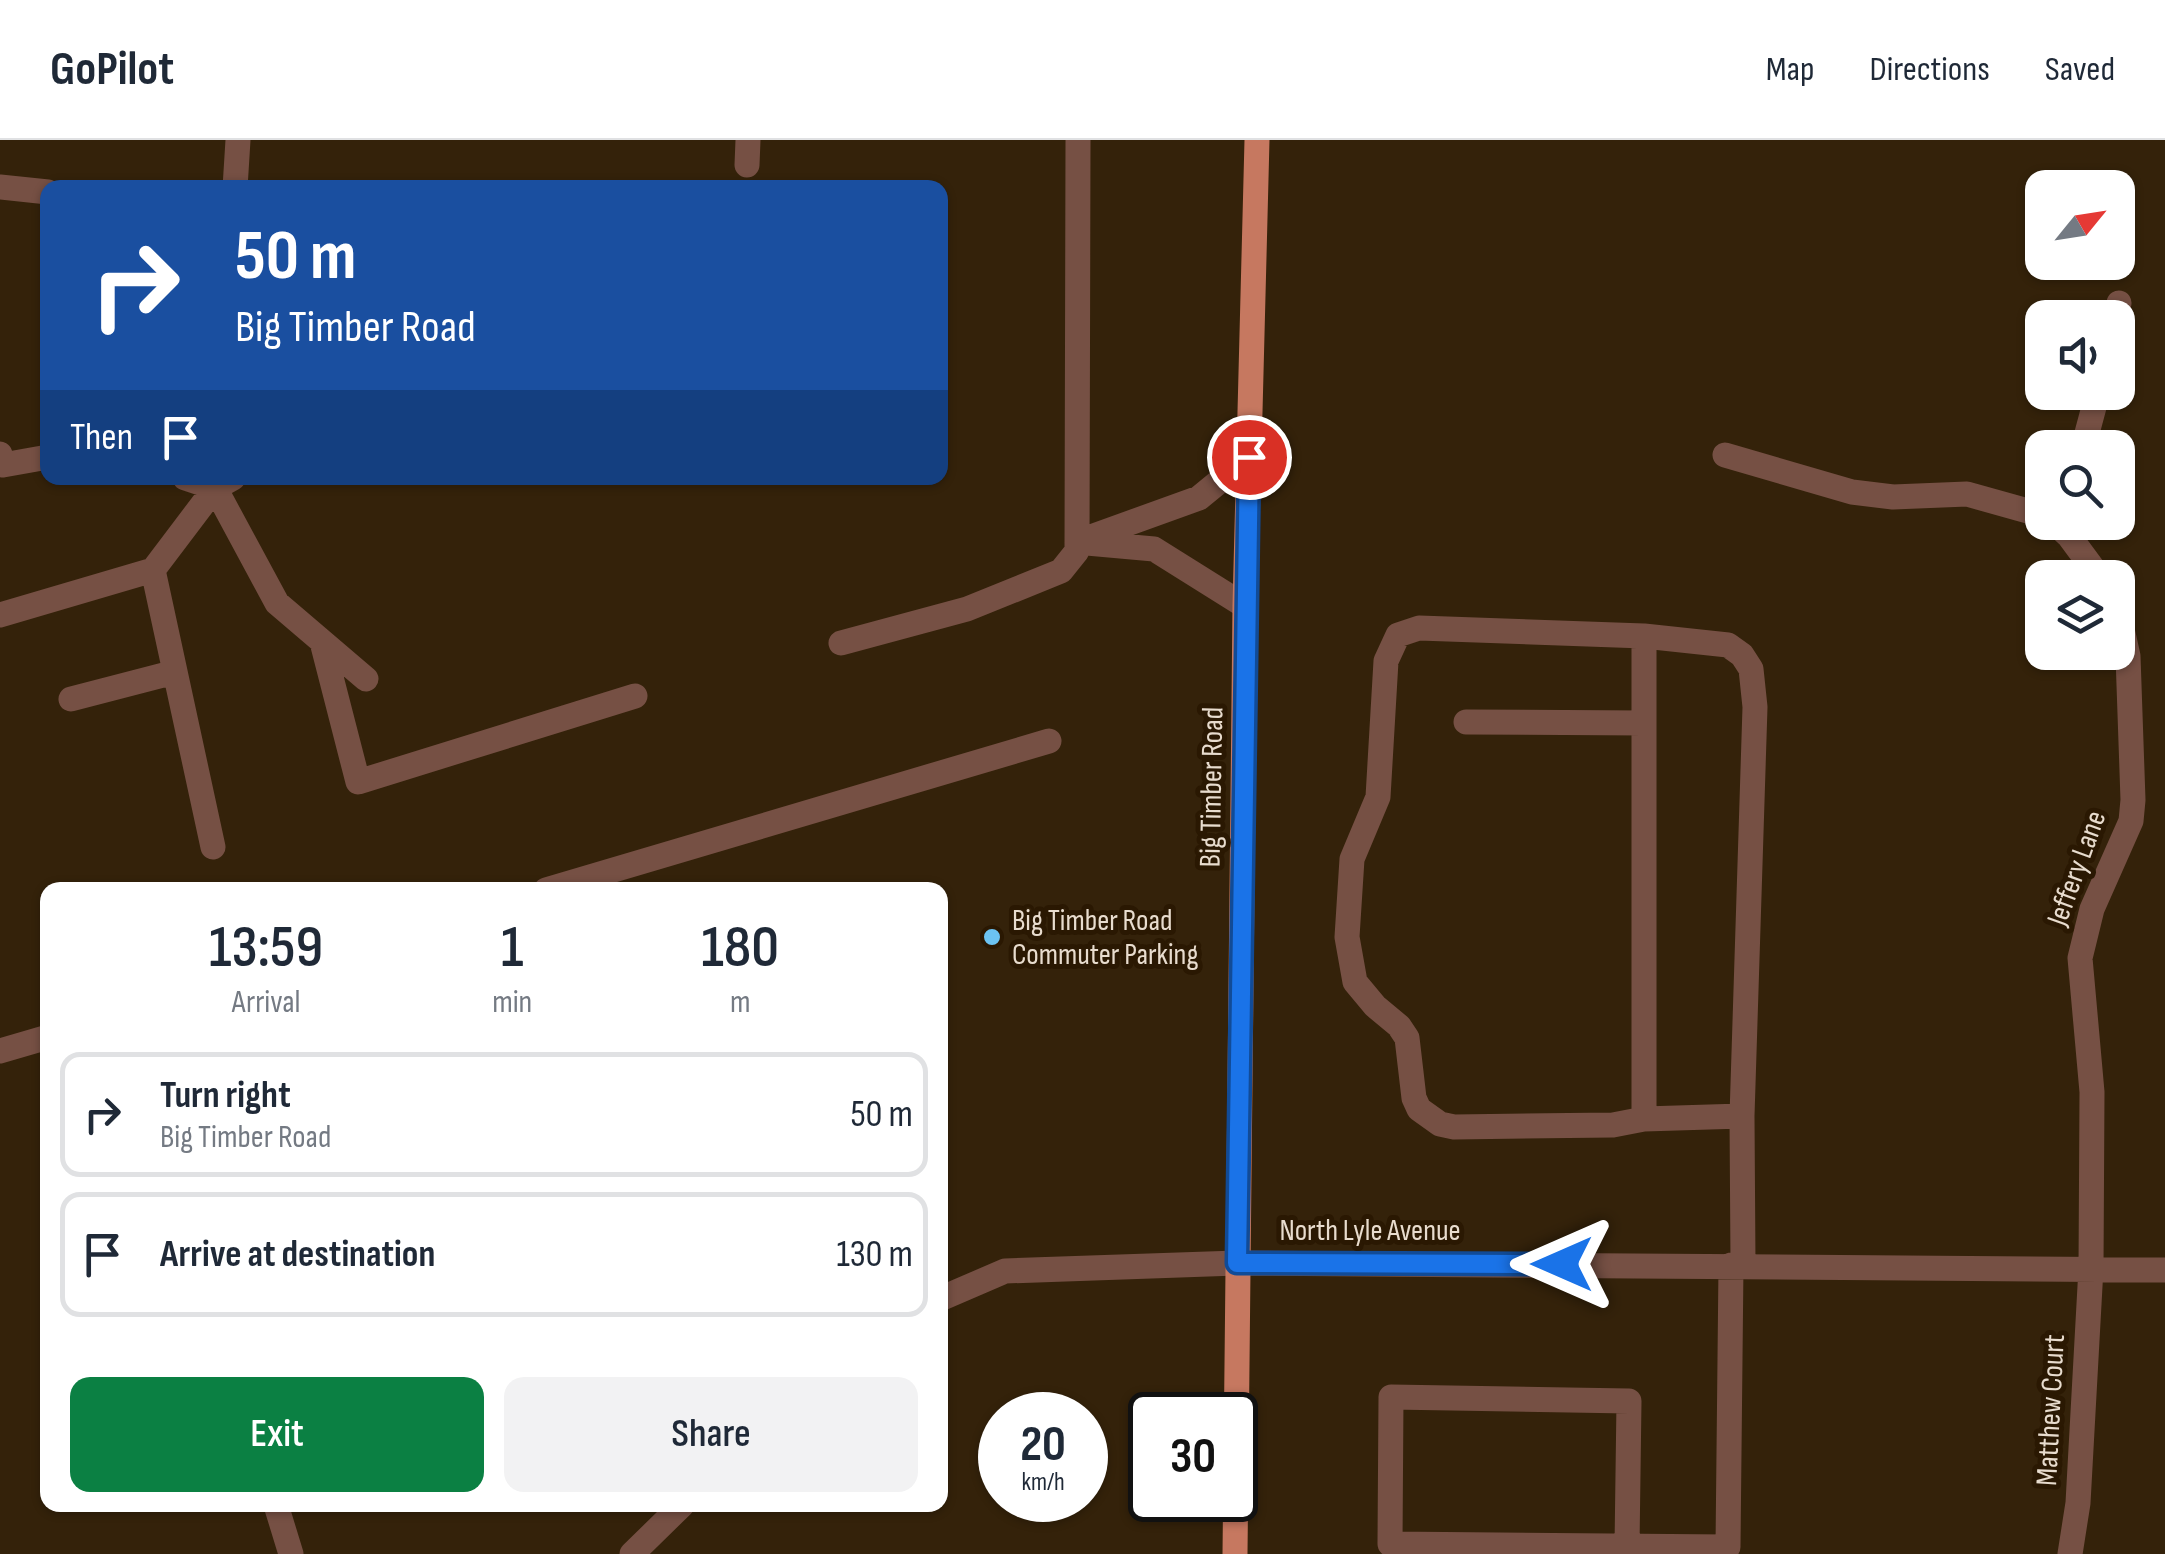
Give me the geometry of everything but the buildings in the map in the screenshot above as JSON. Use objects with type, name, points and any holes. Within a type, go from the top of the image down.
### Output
[{"type":"main road","name":"Big Timber Road","points":[[1236,1554],[1245,606],[1257,140]]},
{"type":"street","points":[[236,180],[238,140]]},
{"type":"street","points":[[841,643],[967,609],[1061,571],[1077,551],[1078,140]]},
{"type":"street","points":[[0,187],[40,196]]},
{"type":"street","points":[[0,454],[3,465],[40,458]]},
{"type":"street","points":[[1725,456],[1852,492],[1893,497],[1967,494],[2025,510]]},
{"type":"street","points":[[1078,542],[1200,498],[1249,457]]},
{"type":"street","points":[[0,614],[152,570],[219,485],[277,602],[366,679]]},
{"type":"street","points":[[1078,542],[1154,549],[1245,606]]},
{"type":"street","points":[[152,570],[213,847]]},
{"type":"street","points":[[1626,1546],[1629,1401],[1391,1397],[1390,1544],[1728,1550],[1737,1264],[1742,1116],[1755,707],[1752,669],[1728,644],[1644,636],[1419,628],[1398,635],[1386,660],[1378,797],[1352,859],[1347,937],[1356,982],[1407,1038],[1414,1098],[1428,1117],[1454,1127],[1612,1125],[1644,1119],[1742,1116]]},
{"type":"street","points":[[1644,636],[1644,1119]]},
{"type":"street","points":[[322,642],[358,782],[634,696]]},
{"type":"street","name":"Jeffery Lane","points":[[2090,1268],[2092,1092],[2080,958],[2092,909],[2131,821],[2128,670]]},
{"type":"street","points":[[71,698],[175,672]]},
{"type":"street","points":[[1466,722],[1644,723]]},
{"type":"street","points":[[573,882],[1049,741]]},
{"type":"street","points":[[0,1051],[40,1040]]},
{"type":"street","name":"North Lyle Avenue","points":[[948,1295],[1005,1271],[1237,1263],[2165,1270]]},
{"type":"street","name":"Matthew Court","points":[[2070,1554],[2078,1503],[2090,1268]]},
{"type":"street","points":[[278,1512],[291,1554]]},
{"type":"street","points":[[632,1554],[675,1512]]},
{"type":"place","name":"Big Timber Road Commuter Parking","points":[[992,937]]},
{"type":"route","points":[[1249,457],[1237,1263],[1562,1264]]}]
